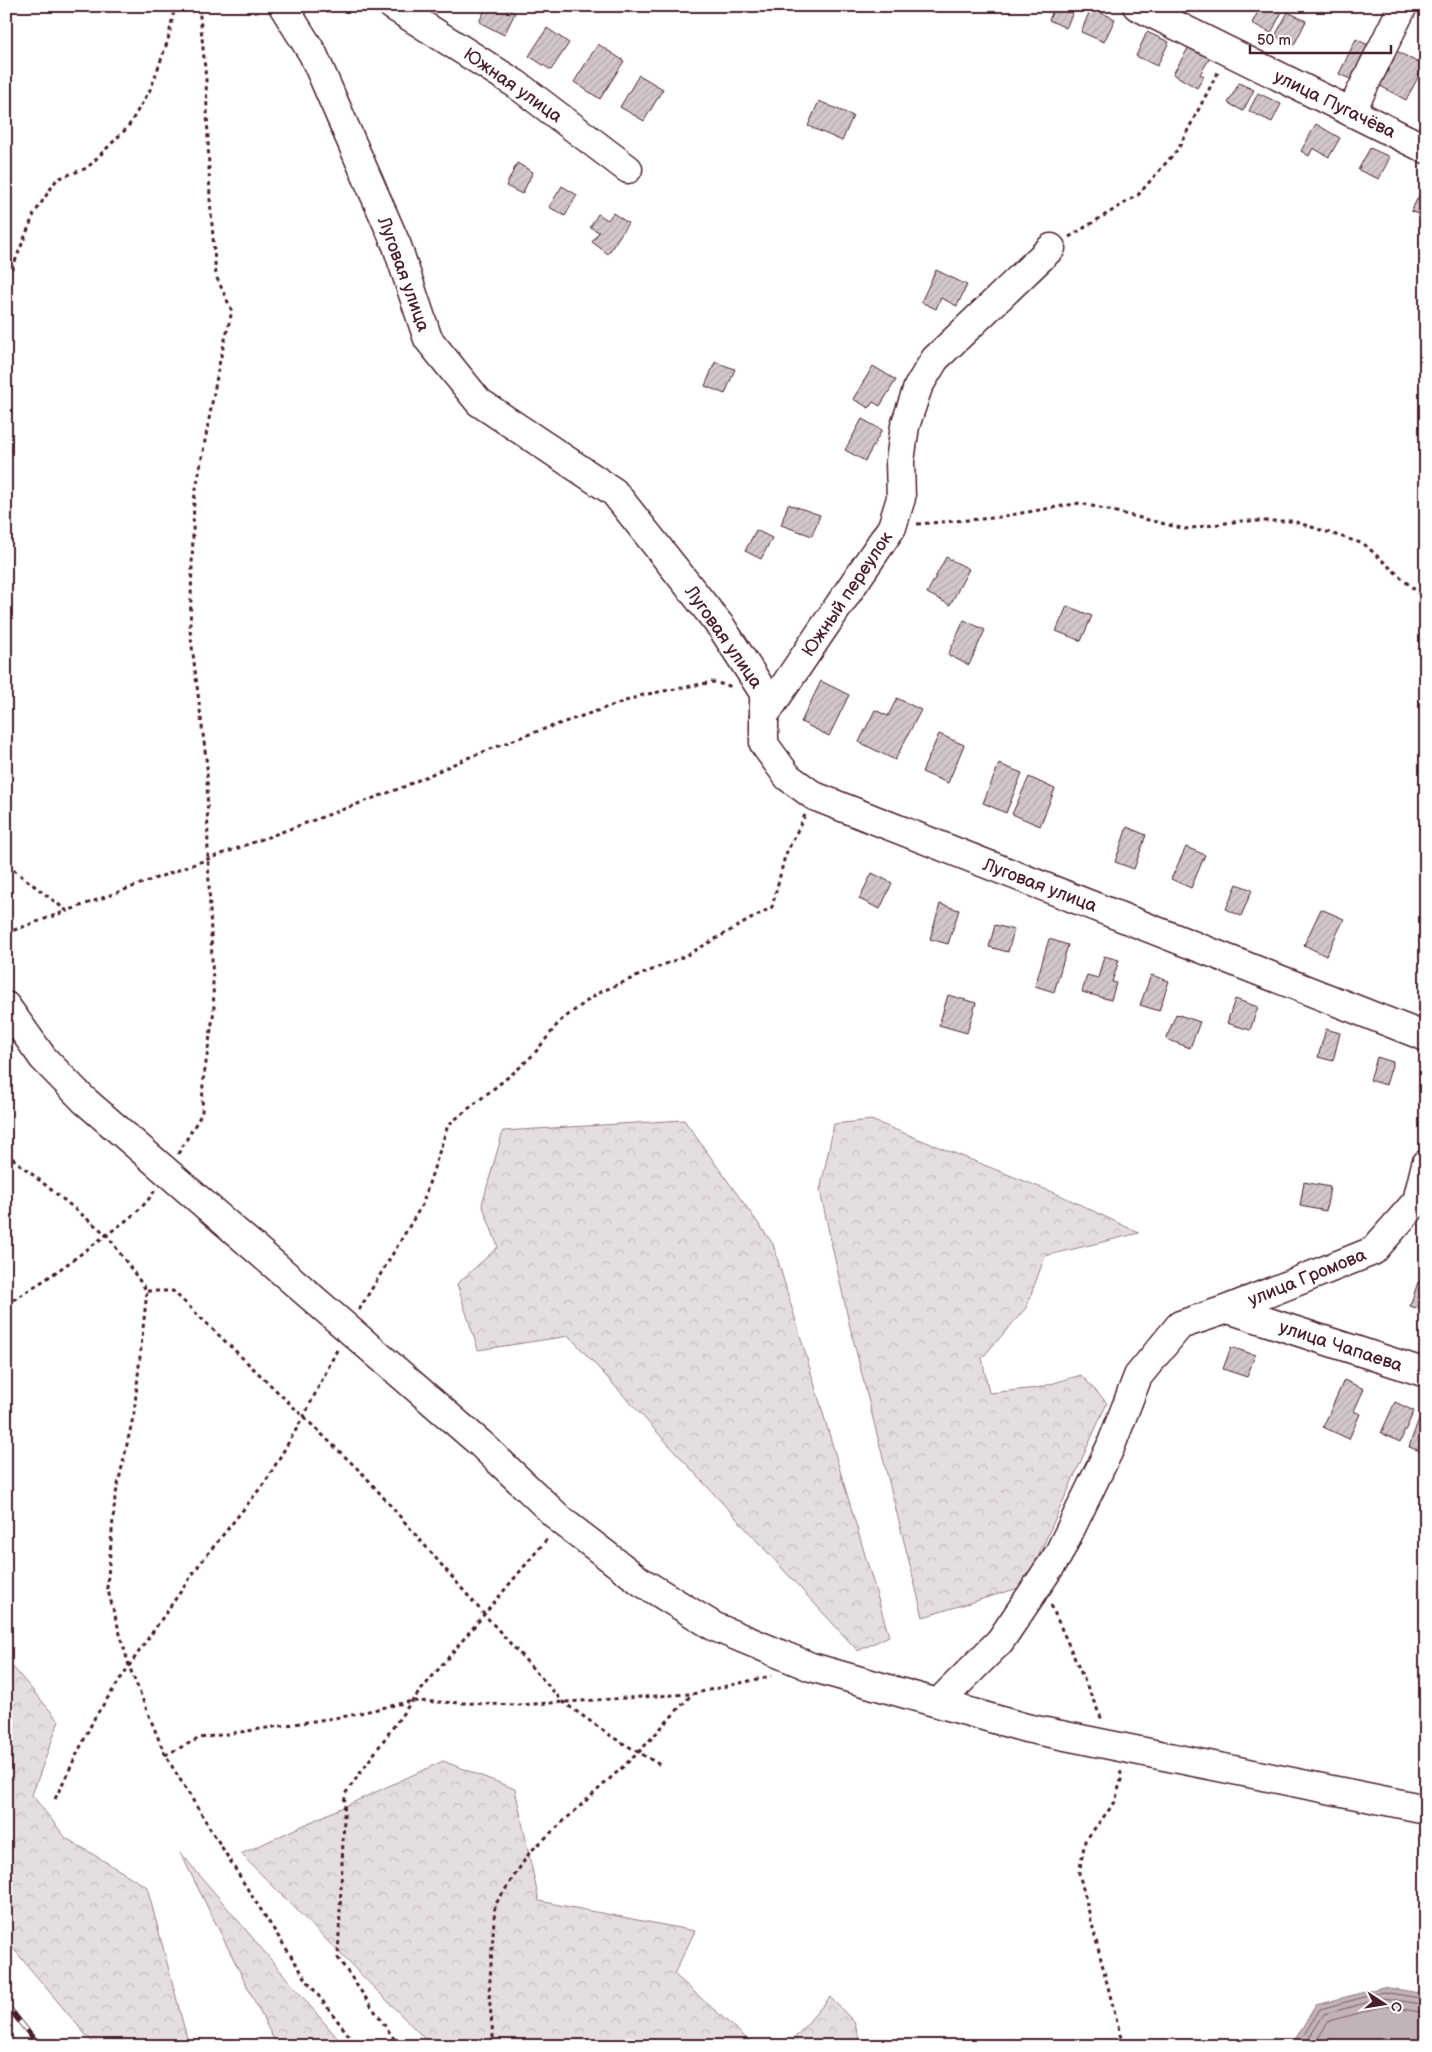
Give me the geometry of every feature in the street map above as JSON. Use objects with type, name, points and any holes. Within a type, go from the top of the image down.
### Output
[{"type":"street","name":"Луговая улица","points":[[283,6],[317,63],[397,246],[428,339],[479,402],[614,492],[657,544],[722,628],[764,704],[764,744],[788,777],[814,796],[1426,1037]]},
{"type":"street","name":"Южная улица","points":[[393,6],[516,84],[628,169]]},
{"type":"street","name":"улица Пугачёва","points":[[1137,6],[1426,149]]},
{"type":"street","points":[[1351,112],[1403,6]]},
{"type":"street","name":"Южный переулок","points":[[764,704],[892,527],[902,498],[900,461],[904,426],[918,387],[935,359],[1050,248]]},
{"type":"street","points":[[6,1006],[43,1058],[84,1100],[481,1444],[562,1521],[640,1581],[715,1628],[811,1667],[1026,1728],[1426,1809]]},
{"type":"street","name":"улица Громова","points":[[946,1705],[946,1695],[1000,1641],[1058,1555],[1110,1448],[1138,1376],[1180,1325],[1228,1309],[1373,1251],[1417,1201],[1426,1164]]},
{"type":"street","name":"улица Чапаева","points":[[1228,1309],[1426,1373]]},
{"type":"path","points":[[6,284],[34,214],[57,180],[87,168],[128,127],[151,88],[168,40],[175,6]]},
{"type":"path","points":[[6,1304],[39,1285],[147,1203],[202,1114],[203,1082],[214,1010],[208,858],[207,766],[190,630],[194,500],[220,360],[232,311],[216,276],[210,199],[206,80],[199,6]]},
{"type":"path","points":[[1050,248],[1138,195],[1178,149],[1228,51]]},
{"type":"path","points":[[892,527],[939,521],[993,518],[1080,503],[1184,529],[1240,521],[1293,521],[1364,544],[1426,600]]},
{"type":"path","points":[[6,933],[401,788],[465,759],[524,736],[643,695],[712,682],[764,704]]},
{"type":"path","points":[[55,1799],[95,1717],[199,1565],[266,1481],[304,1416],[348,1329],[422,1205],[448,1125],[517,1070],[534,1054],[560,1021],[598,993],[687,955],[772,907],[785,856],[814,796]]},
{"type":"path","points":[[6,867],[15,871],[67,910]]},
{"type":"path","points":[[6,1153],[107,1234],[147,1291],[134,1413],[115,1498],[107,1587],[129,1666],[165,1755],[250,1893],[308,1982],[357,2046]]},
{"type":"path","points":[[147,1291],[173,1291],[365,1476],[483,1613],[563,1702],[614,1738],[662,1766]]},
{"type":"path","points":[[399,2046],[338,1958],[345,1794],[412,1701],[483,1613],[562,1521]]},
{"type":"path","points":[[1041,1581],[1113,1746],[1122,1776],[1115,1802],[1085,1841],[1079,1872],[1123,2046]]},
{"type":"path","points":[[165,1755],[200,1738],[347,1716],[412,1701],[516,1705],[692,1694],[774,1675]]},
{"type":"path","points":[[494,2046],[488,1994],[496,1905],[530,1852],[639,1752],[692,1694]]},
{"type":"green space","points":[[684,1120],[773,1244],[889,1636],[858,1651],[569,1336],[478,1350],[457,1284],[498,1247],[482,1204],[503,1131]]},
{"type":"green space","points":[[871,1120],[1062,1196],[1139,1233],[1045,1256],[1026,1308],[982,1358],[989,1393],[1037,1388],[1081,1375],[1107,1403],[1025,1586],[923,1617],[849,1323],[820,1191],[834,1124]]},
{"type":"green space","points":[[6,1659],[59,1721],[32,1795],[66,1838],[147,1887],[189,2046],[95,2046],[6,1940]]},
{"type":"green space","points":[[443,1761],[515,1789],[539,1901],[695,1931],[674,1974],[755,2046],[432,2046],[241,1854]]},
{"type":"green space","points":[[180,1852],[344,2046],[277,2046]]},
{"type":"green space","points":[[830,1997],[854,2022],[862,2046],[788,2046]]},
{"type":"water","points":[[1383,1987],[1426,1994],[1426,2046],[1291,2046],[1316,2005]]},
{"type":"building","points":[[487,6],[503,6],[515,13],[504,35],[479,22]]},
{"type":"building","points":[[1055,6],[1076,6],[1066,28],[1049,20]]},
{"type":"building","points":[[1261,6],[1280,6],[1284,8],[1271,33],[1252,23]]},
{"type":"building","points":[[1091,8],[1115,19],[1104,42],[1081,32]]},
{"type":"building","points":[[1288,12],[1306,21],[1294,45],[1275,36]]},
{"type":"building","points":[[547,28],[569,43],[551,70],[529,56]]},
{"type":"building","points":[[1147,32],[1169,42],[1157,66],[1136,56]]},
{"type":"building","points":[[1356,39],[1374,48],[1357,82],[1339,74]]},
{"type":"building","points":[[598,44],[624,61],[600,99],[574,82]]},
{"type":"building","points":[[1190,45],[1210,58],[1200,74],[1204,76],[1197,88],[1173,74]]},
{"type":"building","points":[[1391,48],[1424,66],[1406,100],[1373,82]]},
{"type":"building","points":[[639,75],[663,89],[644,121],[620,107]]},
{"type":"building","points":[[1239,83],[1254,90],[1243,111],[1228,103]]},
{"type":"building","points":[[1258,93],[1281,104],[1272,122],[1249,111]]},
{"type":"building","points":[[819,101],[853,116],[842,141],[808,126]]},
{"type":"building","points":[[1316,124],[1340,138],[1329,157],[1313,148],[1309,156],[1301,151]]},
{"type":"building","points":[[1370,148],[1390,157],[1379,179],[1358,170]]},
{"type":"building","points":[[517,163],[533,172],[522,194],[506,186]]},
{"type":"building","points":[[1426,184],[1426,218],[1411,211]]},
{"type":"building","points":[[562,186],[577,195],[565,216],[549,207]]},
{"type":"building","points":[[613,213],[628,223],[608,254],[592,242],[599,232],[590,227],[598,214],[608,220]]},
{"type":"building","points":[[936,270],[967,285],[957,306],[941,298],[936,309],[921,302]]},
{"type":"building","points":[[715,362],[735,369],[725,394],[705,386]]},
{"type":"building","points":[[873,366],[896,380],[880,406],[873,402],[869,408],[853,399]]},
{"type":"building","points":[[862,419],[882,430],[865,461],[845,450]]},
{"type":"building","points":[[788,504],[820,515],[812,536],[781,525]]},
{"type":"building","points":[[756,530],[772,538],[761,559],[745,551]]},
{"type":"building","points":[[946,557],[969,569],[950,605],[927,593]]},
{"type":"building","points":[[1067,606],[1092,616],[1081,641],[1056,631]]},
{"type":"building","points":[[964,620],[985,630],[969,665],[948,655]]},
{"type":"building","points":[[821,681],[849,695],[829,736],[801,722]]},
{"type":"building","points":[[897,698],[921,710],[895,760],[859,742],[875,710],[888,716]]},
{"type":"building","points":[[939,734],[964,745],[948,783],[922,772]]},
{"type":"building","points":[[999,764],[1022,773],[1006,813],[983,803]]},
{"type":"building","points":[[1029,777],[1055,789],[1040,826],[1012,814]]},
{"type":"building","points":[[1127,827],[1146,835],[1134,869],[1115,862]]},
{"type":"building","points":[[1186,847],[1205,855],[1191,888],[1171,879]]},
{"type":"building","points":[[872,873],[892,883],[880,909],[859,899]]},
{"type":"building","points":[[1237,884],[1252,890],[1241,916],[1226,909]]},
{"type":"building","points":[[940,904],[959,910],[948,944],[930,939]]},
{"type":"building","points":[[1321,909],[1344,919],[1326,956],[1304,945]]},
{"type":"building","points":[[995,925],[1014,930],[1008,952],[989,947]]},
{"type":"building","points":[[1049,939],[1068,945],[1054,992],[1035,986]]},
{"type":"building","points":[[1104,956],[1119,960],[1112,982],[1116,983],[1111,1000],[1082,992],[1087,975],[1098,978]]},
{"type":"building","points":[[1151,975],[1169,981],[1159,1011],[1140,1005]]},
{"type":"building","points":[[948,995],[976,1003],[967,1033],[939,1025]]},
{"type":"building","points":[[1235,999],[1258,1007],[1250,1030],[1227,1023]]},
{"type":"building","points":[[1176,1014],[1200,1022],[1190,1048],[1166,1039]]},
{"type":"building","points":[[1326,1029],[1340,1033],[1333,1061],[1318,1057]]},
{"type":"building","points":[[1377,1057],[1393,1062],[1386,1085],[1370,1080]]},
{"type":"building","points":[[1304,1182],[1330,1187],[1326,1211],[1300,1206]]},
{"type":"building","points":[[1418,1282],[1426,1285],[1425,1311],[1410,1306]]},
{"type":"building","points":[[1231,1347],[1255,1355],[1247,1377],[1223,1369]]},
{"type":"building","points":[[1344,1380],[1364,1389],[1354,1411],[1360,1414],[1349,1439],[1323,1427]]},
{"type":"building","points":[[1395,1402],[1414,1411],[1400,1442],[1381,1433]]},
{"type":"building","points":[[1421,1413],[1426,1415],[1426,1453],[1409,1447]]},
{"type":"railway","points":[[6,2004],[39,2046]]}]
